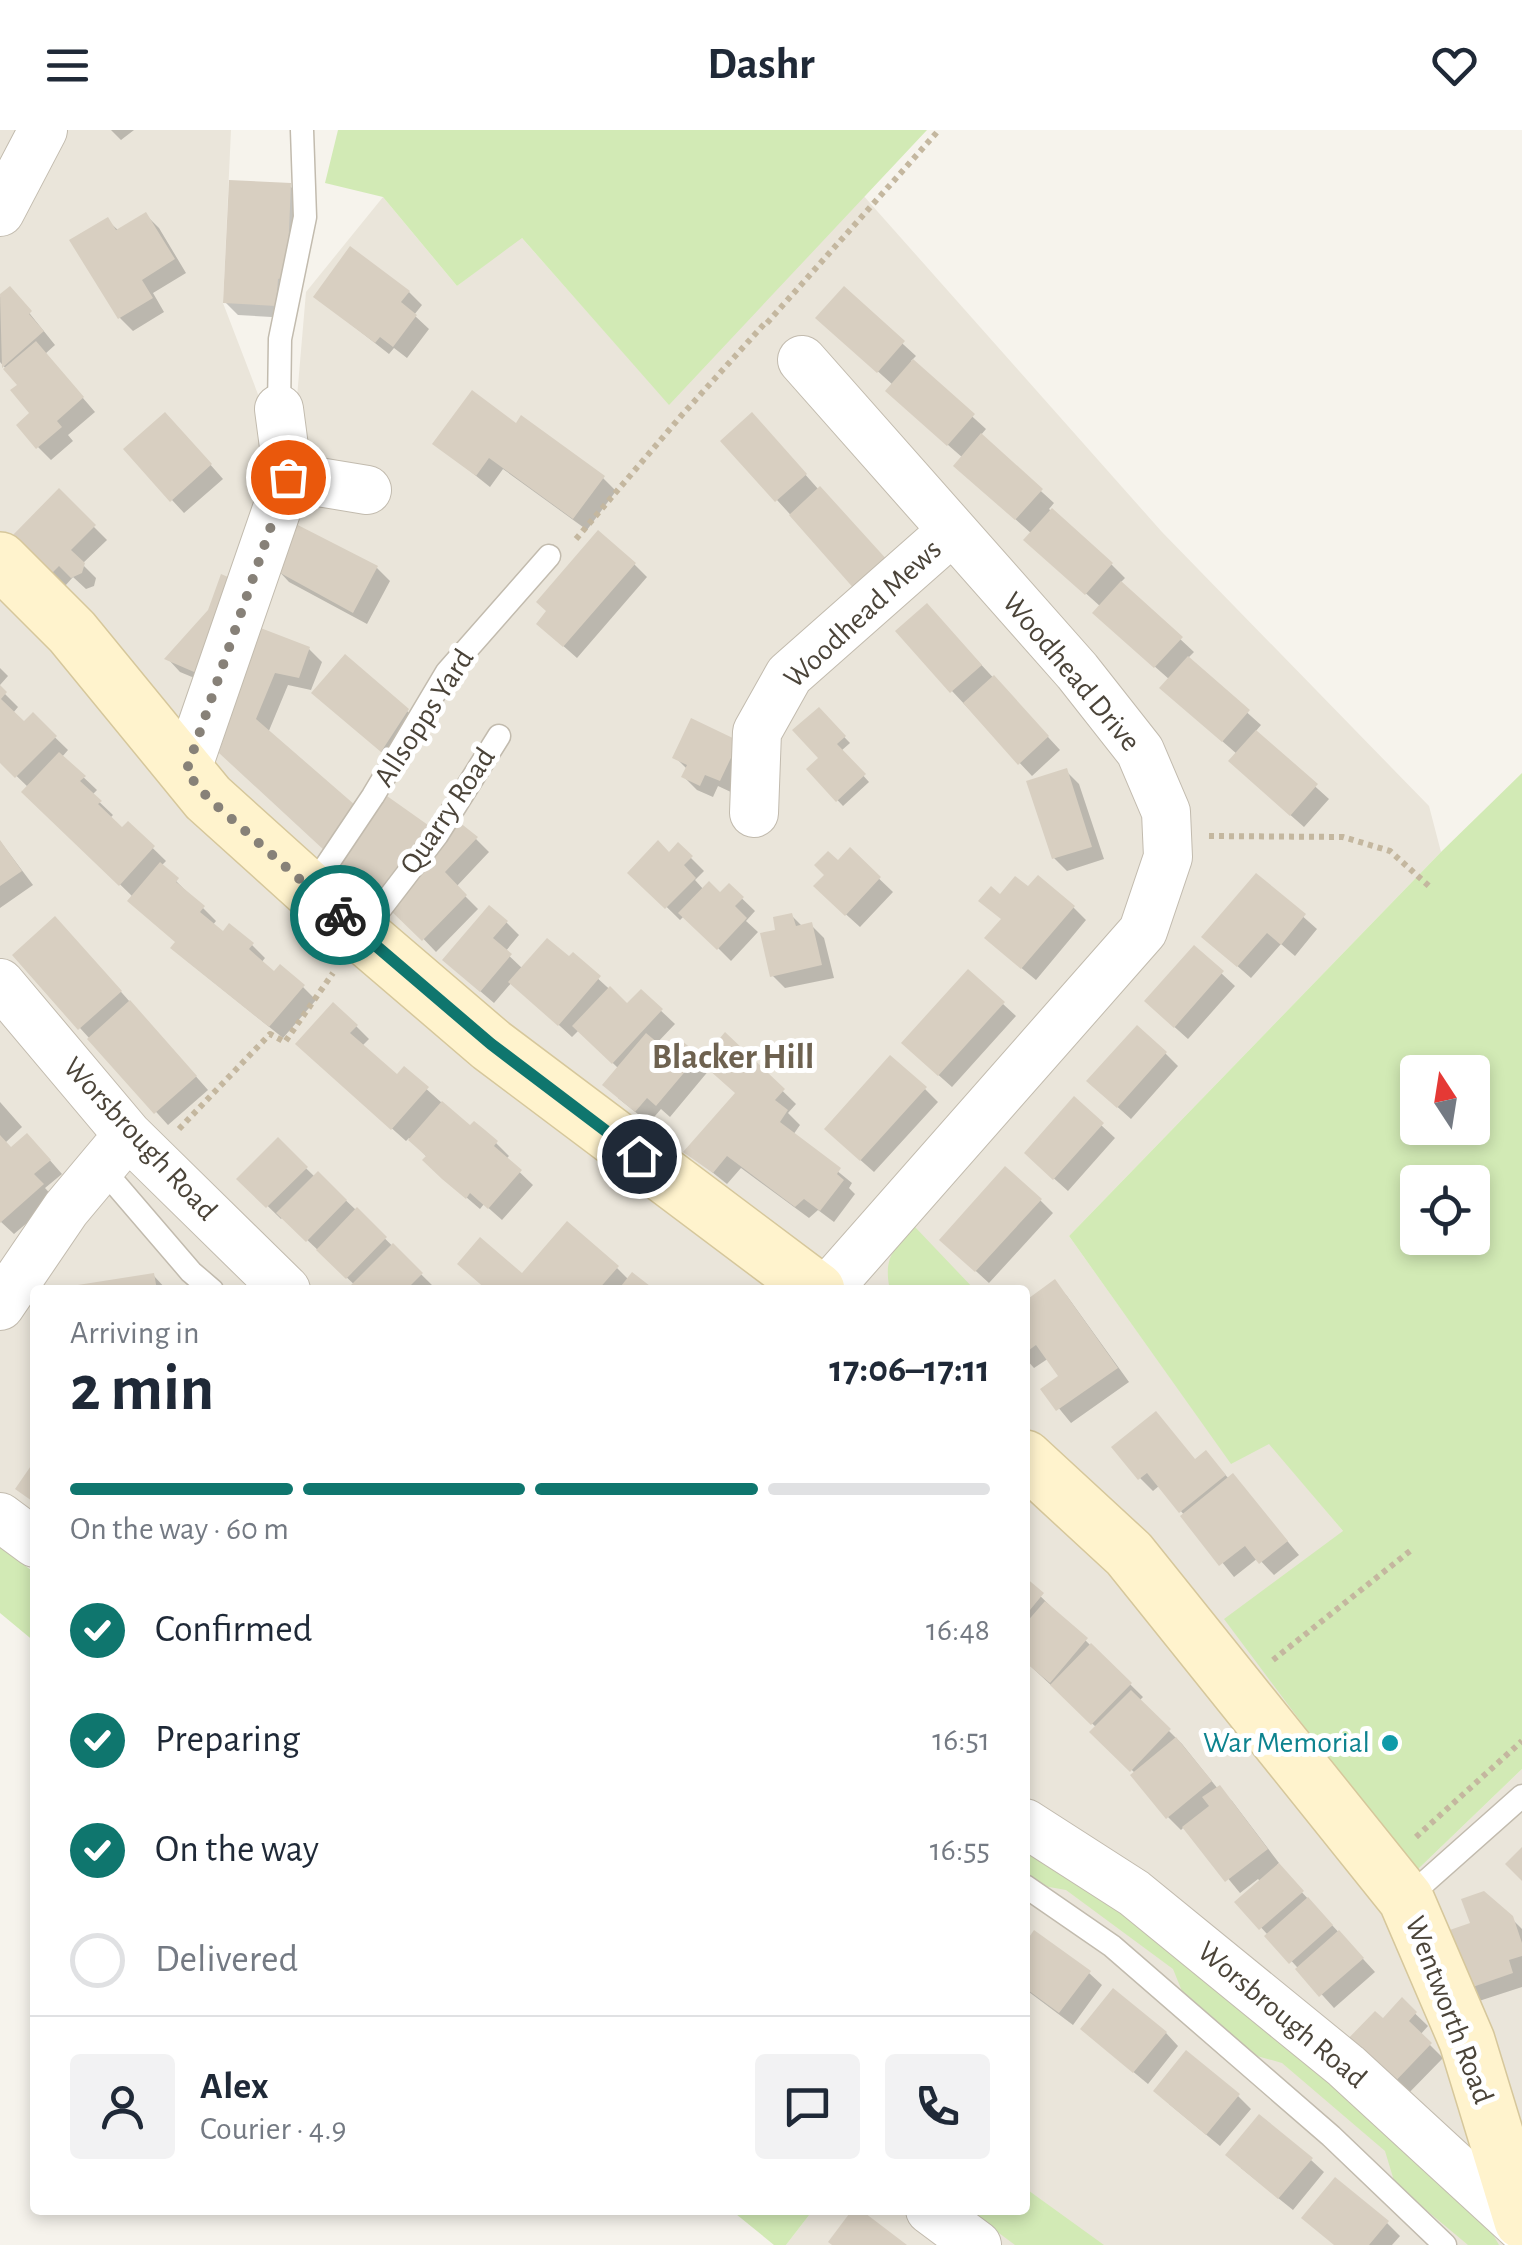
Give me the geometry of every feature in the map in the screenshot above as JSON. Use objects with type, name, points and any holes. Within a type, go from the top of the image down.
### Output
[{"type":"street","points":[[0,212],[42,130]]},
{"type":"street","name":"Woodhead Drive","points":[[802,360],[1078,671],[1140,751],[1166,812],[1168,836],[1168,857],[1143,931],[831,1285]]},
{"type":"street","points":[[186,772],[288,477],[279,409]]},
{"type":"street","points":[[288,477],[367,490]]},
{"type":"street","name":"Woodhead Mews","points":[[754,813],[757,732],[789,675],[951,532]]},
{"type":"street","points":[[0,560],[72,632],[208,798],[310,890],[491,1044],[810,1285]]},
{"type":"street","name":"Worsbrough Road","points":[[0,983],[127,1153],[280,1285]]},
{"type":"street","points":[[0,1306],[127,1153]]},
{"type":"street","name":"Wentworth Road","points":[[1030,1463],[1129,1554],[1394,1884],[1467,2042],[1522,2224]]},
{"type":"street","points":[[0,1517],[30,1539]]},
{"type":"street","name":"Worsbrough Road","points":[[1030,1826],[1134,1894],[1346,2066],[1522,2224]]},
{"type":"street","points":[[937,2215],[978,2245]]},
{"type":"lane","points":[[279,409],[280,339],[306,216],[302,130]]},
{"type":"lane","name":"Allsopps Yard","points":[[310,890],[446,672],[549,556]]},
{"type":"lane","name":"Quarry Road","points":[[361,934],[437,835],[499,736]]},
{"type":"lane","name":"Worsbrough Road","points":[[127,1153],[192,1272],[206,1285]]},
{"type":"lane","points":[[1394,1884],[1522,1796]]},
{"type":"lane","name":"Worsbrough Road","points":[[1030,1889],[1112,1946],[1330,2136],[1445,2245]]},
{"type":"path","points":[[619,490],[939,130]]},
{"type":"path","points":[[766,322],[802,360]]},
{"type":"path","points":[[1168,836],[1343,837],[1390,851],[1430,887]]},
{"type":"path","points":[[127,1153],[270,1034],[285,1042],[361,934]]},
{"type":"path","points":[[1236,1687],[1410,1551]]},
{"type":"path","points":[[1394,1884],[1522,1742]]},
{"type":"shaded area","points":[[0,130],[231,130],[223,303],[264,410],[296,409],[306,292],[383,197],[457,286],[521,237],[669,404],[862,194],[1162,532],[1429,806],[1441,852],[1069,1236],[1231,1463],[1269,1443],[1343,1531],[1415,1872],[1522,1769],[1522,2245],[786,2245],[809,2215],[1030,2215],[1030,1285],[30,1285],[30,1516],[0,1494]]},
{"type":"green space","points":[[338,130],[927,130],[669,405],[522,238],[457,286],[383,197],[325,183]]},
{"type":"green space","points":[[1522,773],[1522,1769],[1414,1873],[1224,1619],[1343,1531],[1269,1444],[1231,1464],[1069,1236]]},
{"type":"green space","points":[[915,1227],[970,1285],[890,1285],[889,1262]]},
{"type":"green space","points":[[0,1547],[30,1569],[30,1638],[0,1613]]},
{"type":"green space","points":[[1030,1840],[1125,1900],[1475,2203],[1499,2245],[1468,2245],[1395,2184],[1385,2151],[1282,2063],[1243,2052],[1186,2001],[1173,1969],[1066,1890],[1038,1885],[1030,1879]]},
{"type":"green space","points":[[1030,2192],[1104,2245],[1015,2245],[975,2215],[1030,2215]]},
{"type":"green space","points":[[737,2215],[809,2215],[786,2245],[774,2245]]},
{"type":"building","points":[[229,180],[291,183],[287,277],[278,279],[276,306],[223,303]]},
{"type":"building","points":[[146,212],[175,259],[142,280],[153,298],[118,319],[69,240],[108,217],[116,230]]},
{"type":"building","points":[[350,246],[410,291],[401,302],[417,315],[393,347],[380,337],[375,343],[313,297]]},
{"type":"building","points":[[10,286],[44,331],[2,368],[0,294]]},
{"type":"building","points":[[844,286],[905,341],[877,373],[815,318]]},
{"type":"building","points":[[36,341],[84,397],[57,421],[62,427],[36,449],[16,425],[29,413],[10,390],[17,385],[3,369]]},
{"type":"building","points":[[913,359],[975,414],[947,446],[885,391]]},
{"type":"building","points":[[472,390],[516,423],[521,415],[605,476],[573,519],[489,458],[476,476],[432,444]]},
{"type":"building","points":[[165,412],[212,464],[170,502],[123,449]]},
{"type":"building","points":[[752,412],[807,474],[775,502],[720,441]]},
{"type":"building","points":[[981,433],[1043,489],[1015,520],[953,466]]},
{"type":"building","points":[[820,486],[889,562],[856,591],[789,515]]},
{"type":"building","points":[[59,488],[96,525],[71,550],[85,563],[82,573],[71,578],[59,566],[50,575],[12,536]]},
{"type":"building","points":[[1052,508],[1113,563],[1085,595],[1023,540]]},
{"type":"building","points":[[288,520],[378,566],[353,613],[273,569]]},
{"type":"building","points":[[598,530],[636,563],[563,647],[536,624],[546,611],[536,602]]},
{"type":"building","points":[[221,574],[242,583],[208,678],[164,659],[208,610]]},
{"type":"building","points":[[1121,581],[1183,637],[1154,668],[1092,613]]},
{"type":"building","points":[[927,603],[982,665],[950,693],[895,631]]},
{"type":"building","points":[[258,627],[310,647],[299,678],[275,673],[256,719],[355,805],[325,851],[219,753]]},
{"type":"building","points":[[345,654],[409,709],[381,752],[311,693]]},
{"type":"building","points":[[1188,656],[1250,710],[1222,742],[1159,688]]},
{"type":"building","points":[[994,675],[1049,736],[1018,765],[963,703]]},
{"type":"building","points":[[0,685],[7,692],[1,699],[24,721],[33,712],[57,736],[15,778],[0,763]]},
{"type":"building","points":[[819,707],[846,736],[837,744],[866,774],[836,802],[806,769],[818,758],[792,730]]},
{"type":"building","points":[[691,718],[739,741],[720,781],[705,775],[700,786],[681,777],[687,765],[672,758]]},
{"type":"building","points":[[1256,730],[1318,784],[1290,816],[1228,761]]},
{"type":"building","points":[[59,752],[86,776],[80,781],[102,801],[98,804],[122,827],[128,821],[155,846],[119,886],[21,792]]},
{"type":"building","points":[[1067,768],[1092,847],[1052,859],[1026,781]]},
{"type":"building","points":[[387,796],[428,825],[380,897],[338,863]]},
{"type":"building","points":[[454,818],[478,837],[445,872],[467,895],[422,941],[388,908]]},
{"type":"building","points":[[0,840],[22,871],[0,886]]},
{"type":"building","points":[[658,840],[669,852],[678,842],[693,856],[684,865],[696,878],[665,909],[627,873]]},
{"type":"building","points":[[850,847],[881,877],[845,916],[813,886],[824,875],[814,865],[828,851],[838,860]]},
{"type":"building","points":[[160,862],[179,878],[176,882],[205,906],[200,912],[223,931],[229,923],[254,943],[249,949],[274,971],[280,964],[305,985],[269,1027],[170,948],[175,942],[127,901]]},
{"type":"building","points":[[1256,873],[1306,914],[1281,945],[1267,933],[1237,967],[1201,937]]},
{"type":"building","points":[[1038,875],[1075,906],[1021,969],[984,938],[1001,919],[978,901],[991,886],[1000,894],[1015,876],[1028,886]]},
{"type":"building","points":[[709,881],[720,892],[729,883],[744,897],[735,906],[747,918],[717,950],[678,913]]},
{"type":"building","points":[[489,905],[508,921],[493,938],[512,954],[480,992],[442,960]]},
{"type":"building","points":[[792,913],[796,926],[812,922],[822,965],[770,977],[760,933],[775,930],[773,917]]},
{"type":"building","points":[[55,916],[122,991],[78,1030],[12,955]]},
{"type":"building","points":[[547,938],[569,956],[573,952],[601,976],[558,1026],[508,982]]},
{"type":"building","points":[[1194,945],[1224,971],[1174,1028],[1144,1001]]},
{"type":"building","points":[[968,969],[1005,1002],[938,1076],[901,1043]]},
{"type":"building","points":[[610,986],[627,1003],[641,989],[663,1009],[612,1064],[572,1026]]},
{"type":"building","points":[[130,1000],[197,1076],[154,1114],[87,1039]]},
{"type":"building","points":[[333,1002],[358,1025],[350,1033],[397,1074],[404,1066],[429,1087],[391,1130],[295,1044]]},
{"type":"building","points":[[1137,1025],[1167,1052],[1117,1108],[1086,1081]]},
{"type":"building","points":[[725,1032],[785,1089],[775,1100],[788,1110],[780,1122],[841,1168],[837,1174],[844,1180],[820,1211],[804,1199],[795,1207],[727,1156],[713,1173],[683,1152],[735,1093],[700,1062]]},
{"type":"building","points":[[646,1033],[670,1053],[681,1040],[699,1055],[656,1106],[647,1098],[635,1112],[602,1085]]},
{"type":"building","points":[[890,1055],[927,1087],[860,1161],[824,1129]]},
{"type":"building","points":[[1074,1096],[1104,1123],[1053,1180],[1024,1153]]},
{"type":"building","points":[[442,1101],[470,1125],[474,1121],[498,1141],[494,1146],[522,1170],[488,1209],[470,1193],[466,1199],[442,1179],[422,1160],[426,1156],[408,1140]]},
{"type":"building","points":[[27,1133],[51,1160],[34,1174],[44,1184],[0,1223],[0,1135],[11,1147]]},
{"type":"building","points":[[278,1137],[308,1167],[266,1208],[236,1179]]},
{"type":"building","points":[[1005,1166],[1042,1199],[975,1272],[939,1240]]},
{"type":"building","points":[[318,1171],[347,1200],[306,1242],[276,1213]]},
{"type":"building","points":[[357,1207],[387,1237],[346,1279],[316,1250]]},
{"type":"building","points":[[567,1221],[619,1266],[602,1285],[481,1285],[457,1264],[480,1237],[522,1273]]},
{"type":"building","points":[[393,1243],[423,1273],[411,1285],[351,1285]]},
{"type":"building","points":[[632,1272],[649,1285],[622,1285]]},
{"type":"building","points":[[154,1273],[156,1285],[78,1285]]},
{"type":"building","points":[[1055,1279],[1118,1368],[1056,1411],[1040,1389],[1058,1376],[1036,1345],[1030,1349],[1030,1297]]},
{"type":"building","points":[[1156,1411],[1195,1459],[1206,1450],[1226,1475],[1179,1513],[1147,1473],[1138,1480],[1111,1447]]},
{"type":"building","points":[[30,1467],[30,1500],[15,1489]]},
{"type":"building","points":[[1233,1473],[1288,1541],[1259,1564],[1245,1546],[1219,1566],[1180,1516]]},
{"type":"building","points":[[1030,1581],[1044,1593],[1030,1610]]},
{"type":"building","points":[[1045,1601],[1088,1638],[1050,1683],[1030,1666],[1030,1618]]},
{"type":"building","points":[[1091,1643],[1132,1683],[1091,1725],[1050,1685]]},
{"type":"building","points":[[1131,1690],[1171,1729],[1130,1772],[1089,1732]]},
{"type":"building","points":[[1176,1737],[1212,1781],[1166,1819],[1130,1775]]},
{"type":"building","points":[[1220,1785],[1268,1849],[1225,1882],[1182,1827],[1209,1806],[1202,1797]]},
{"type":"building","points":[[1522,1847],[1522,1881],[1505,1864]]},
{"type":"building","points":[[1279,1863],[1304,1891],[1259,1930],[1234,1902]]},
{"type":"building","points":[[1484,1891],[1513,1916],[1522,1956],[1509,1960],[1513,1973],[1464,1990],[1444,1932],[1470,1923],[1461,1899]]},
{"type":"building","points":[[1308,1897],[1333,1925],[1289,1964],[1264,1936]]},
{"type":"building","points":[[1034,1930],[1091,1971],[1059,2013],[1030,1992],[1030,1936]]},
{"type":"building","points":[[1339,1930],[1364,1958],[1319,1997],[1295,1969]]},
{"type":"building","points":[[1113,1988],[1167,2032],[1133,2073],[1080,2029]]},
{"type":"building","points":[[1402,1997],[1417,2012],[1409,2021],[1432,2043],[1388,2089],[1341,2046],[1375,2011],[1383,2018]]},
{"type":"building","points":[[1186,2050],[1240,2094],[1206,2135],[1153,2091]]},
{"type":"building","points":[[1259,2114],[1313,2158],[1278,2199],[1225,2155]]},
{"type":"building","points":[[1335,2177],[1389,2221],[1369,2245],[1334,2245],[1301,2218]]},
{"type":"building","points":[[848,2215],[868,2215],[907,2245],[832,2245],[828,2242]]},
{"type":"way so far","points":[[288,477],[186,772],[208,798],[340,915]]},
{"type":"place","name":"War Memorial","points":[[1390,1743]]},
{"type":"district","name":"Blacker Hill","points":[[733,1057]]},
{"type":"route","points":[[340,915],[491,1044],[639,1156]]}]
